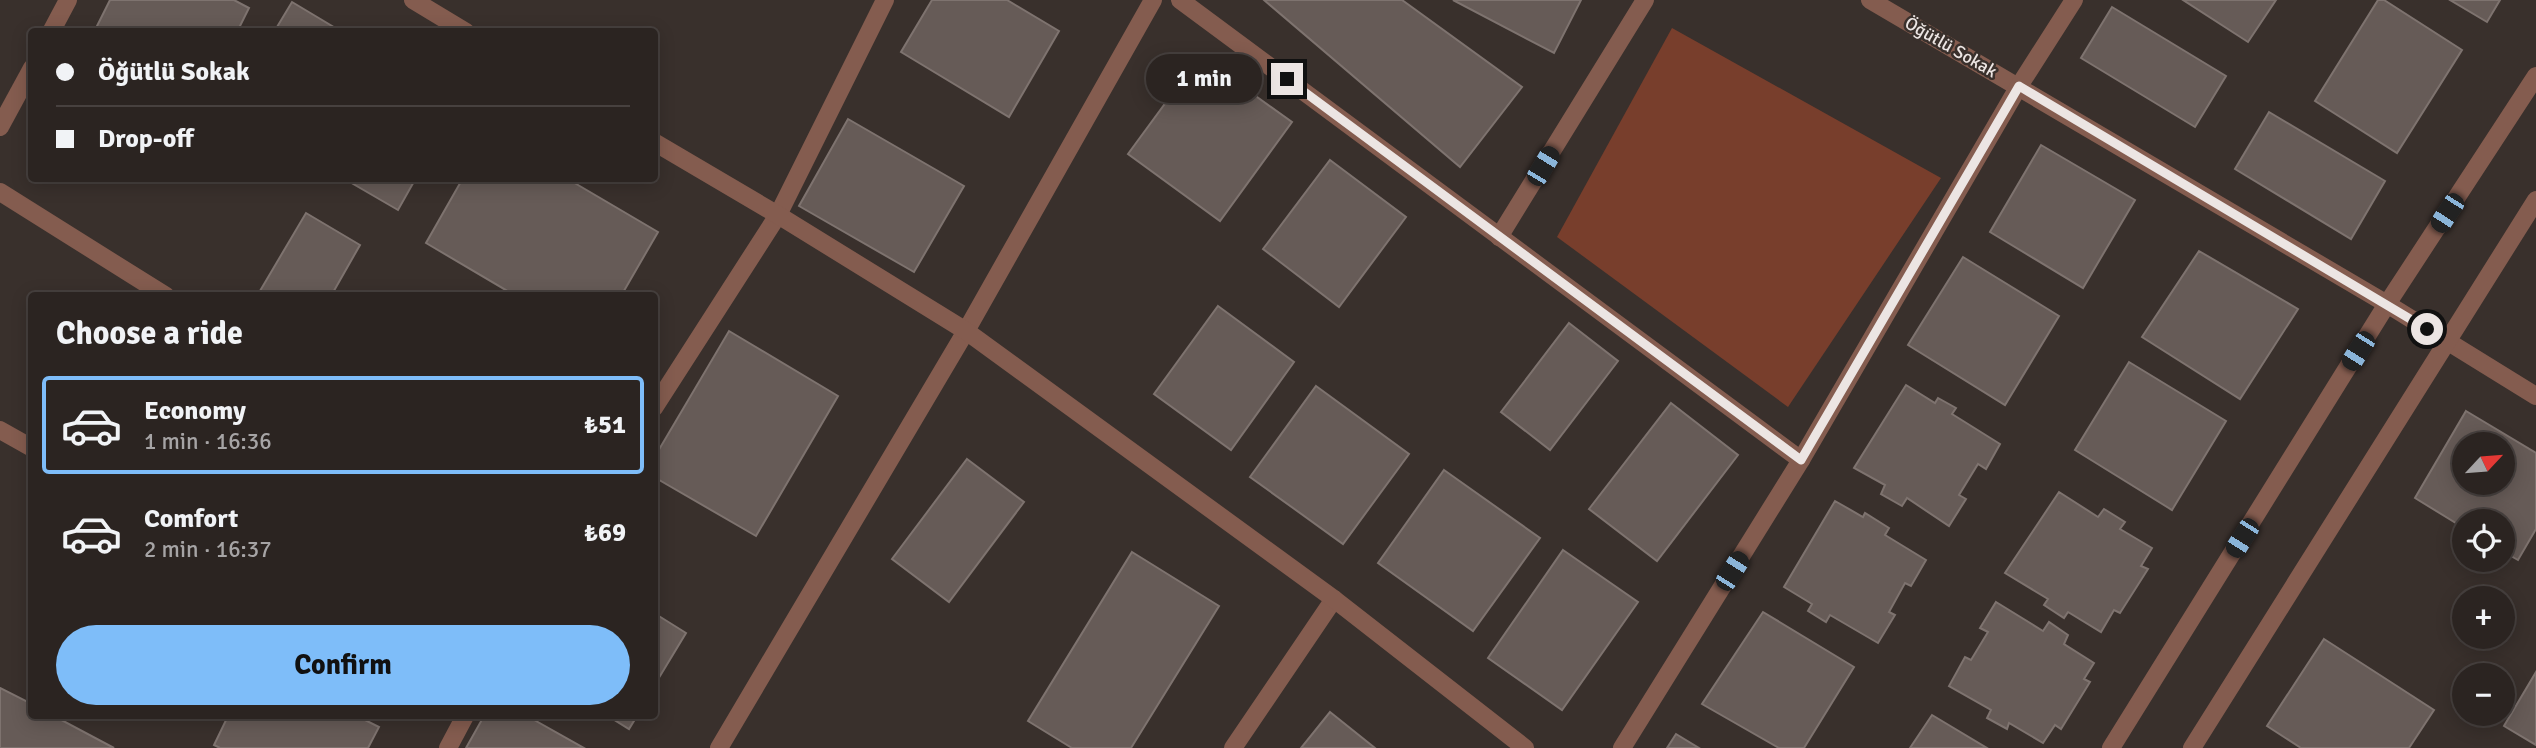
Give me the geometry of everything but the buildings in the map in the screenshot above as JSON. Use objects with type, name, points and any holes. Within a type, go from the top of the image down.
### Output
[{"type":"street","points":[[53,28],[68,0]]},
{"type":"street","points":[[413,0],[459,28]]},
{"type":"street","points":[[658,402],[778,215],[885,0]]},
{"type":"street","points":[[719,748],[966,331],[1153,0]]},
{"type":"street","points":[[1180,0],[1801,460]]},
{"type":"street","points":[[1499,237],[1645,0]]},
{"type":"street","name":"Öğütlü Sokak","points":[[1870,0],[2387,304],[2536,396]]},
{"type":"street","points":[[1622,748],[1801,460],[2019,86],[2074,0]]},
{"type":"street","points":[[0,127],[28,75]]},
{"type":"street","points":[[2111,748],[2387,304],[2536,76]]},
{"type":"street","points":[[658,144],[966,331],[1334,600],[1525,748]]},
{"type":"street","points":[[0,192],[160,292]]},
{"type":"street","points":[[2192,748],[2536,200]]},
{"type":"street","points":[[0,430],[28,446]]},
{"type":"street","points":[[1233,748],[1334,600]]},
{"type":"street","points":[[448,748],[463,719]]},
{"type":"shaded area","points":[[1672,28],[1941,178],[1788,407],[1557,237]]},
{"type":"route","points":[[1287,79],[1801,460],[2019,86],[2427,329]]}]
